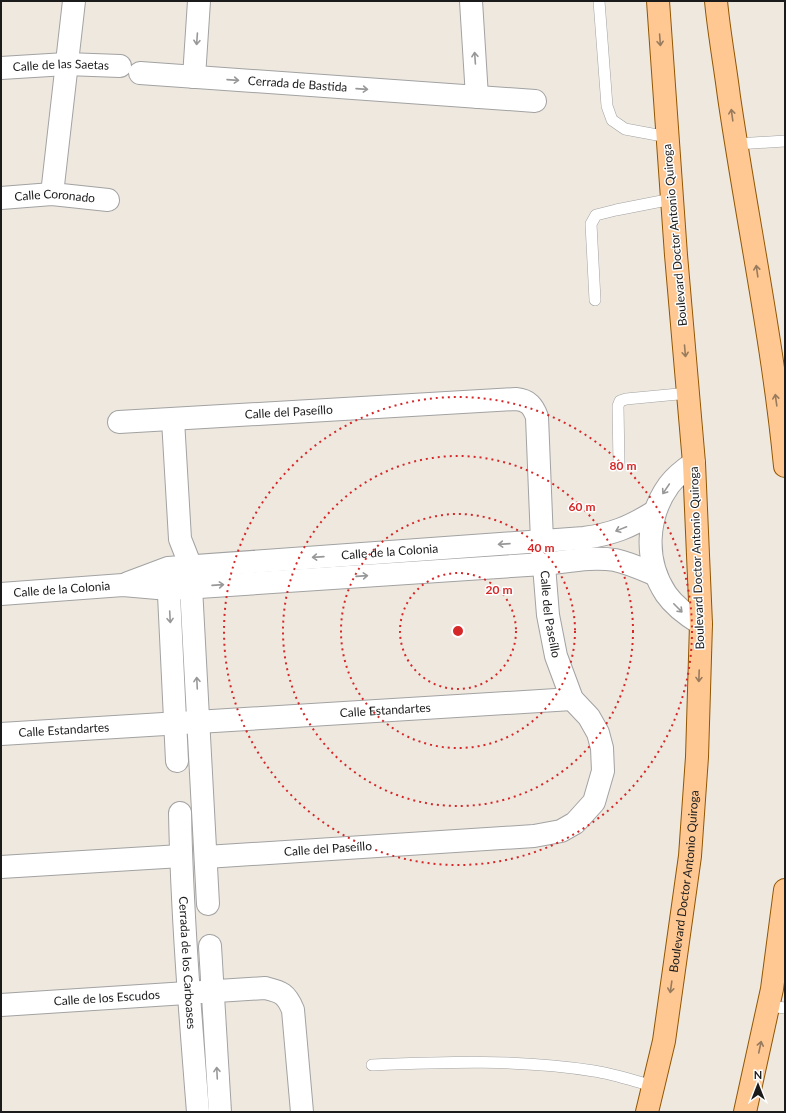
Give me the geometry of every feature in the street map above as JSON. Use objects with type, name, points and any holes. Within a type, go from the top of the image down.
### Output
[{"type":"main road","name":"Boulevard Doctor Antonio Quiroga","points":[[647,1112],[664,1041],[690,856],[697,757],[701,624],[694,463],[676,255],[658,1]]},
{"type":"main road","points":[[716,1],[736,144],[758,271],[784,446],[785,466]]},
{"type":"main road","points":[[749,1107],[777,1007],[772,989],[785,890]]},
{"type":"street","points":[[52,194],[74,1]]},
{"type":"street","points":[[194,77],[199,1]]},
{"type":"street","points":[[471,1],[477,97]]},
{"type":"street","name":"Calle de las Saetas","points":[[1,68],[66,64],[130,69],[194,77]]},
{"type":"street","name":"Cerrada de Bastida","points":[[194,77],[535,101]]},
{"type":"street","name":"Calle Coronado","points":[[1,198],[52,194],[108,200]]},
{"type":"street","name":"Calle del Paseíllo","points":[[119,422],[511,399],[524,400],[530,404],[535,410],[537,417],[543,564],[548,615],[556,656],[572,699],[589,717],[598,733],[602,748],[603,771],[594,802],[575,824],[561,831],[534,836],[206,857]]},
{"type":"street","points":[[173,420],[180,539],[191,577],[208,904]]},
{"type":"street","points":[[694,463],[681,472],[661,497],[654,512],[649,544],[656,575],[666,595],[682,612],[701,624]]},
{"type":"street","name":"Calle de la Colonia","points":[[1,594],[123,585],[169,589],[191,577],[603,536],[621,530],[654,512]]},
{"type":"street","points":[[177,761],[174,724],[168,568],[180,539]]},
{"type":"street","name":"Calle de la Colonia","points":[[123,585],[168,568],[191,577],[543,564],[585,560],[614,560],[628,563],[656,575]]},
{"type":"street","name":"Calle Estandartes","points":[[1,734],[572,699]]},
{"type":"street","name":"Cerrada de los Carboases","points":[[180,813],[189,992],[198,1112]]},
{"type":"street","points":[[1,867],[181,856]]},
{"type":"street","name":"Cerrada de los Carboases","points":[[210,946],[220,1112]]},
{"type":"street","name":"Calle de los Escudos","points":[[1,1004],[265,988],[280,992],[288,998],[293,1010],[302,1112]]},
{"type":"lane","points":[[598,1],[607,106],[612,120],[625,129],[668,137]]},
{"type":"lane","points":[[736,144],[785,141]]},
{"type":"lane","points":[[595,300],[591,224],[596,215],[672,199]]},
{"type":"lane","points":[[620,465],[618,406],[620,401],[626,399],[689,393]]},
{"type":"lane","points":[[372,1065],[445,1062],[496,1062],[544,1065],[595,1071],[653,1086]]}]
